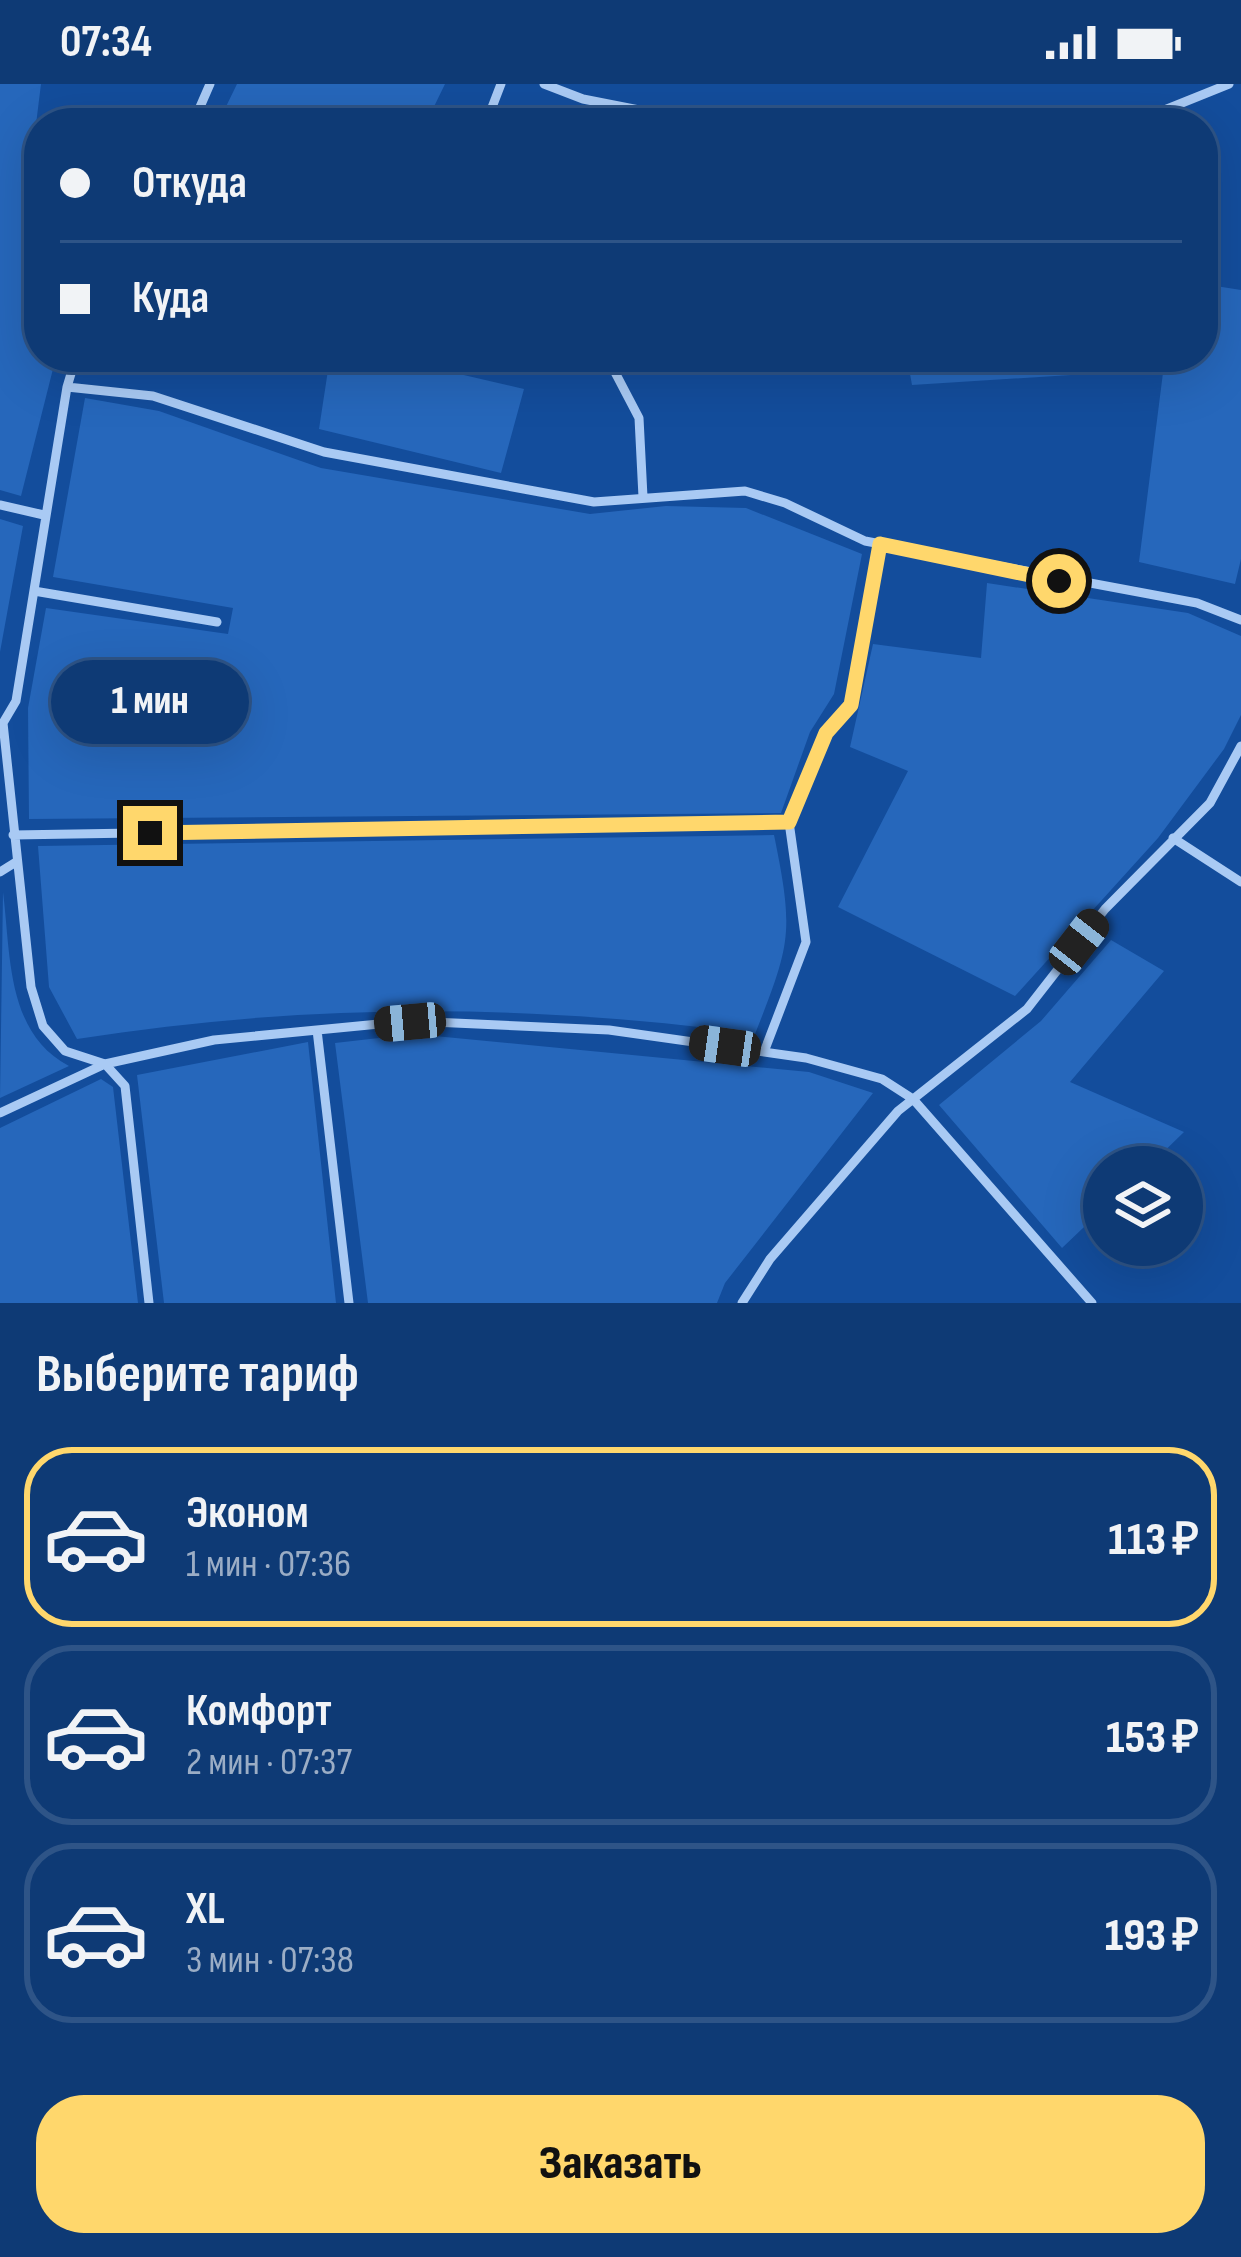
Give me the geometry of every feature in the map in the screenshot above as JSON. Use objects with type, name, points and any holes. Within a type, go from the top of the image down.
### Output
[{"type":"lane","points":[[544,84],[583,99],[629,108]]},
{"type":"lane","points":[[1169,108],[1228,84]]},
{"type":"lane","points":[[72,372],[16,701],[3,723],[32,987],[43,1026],[65,1051],[105,1064],[125,1086],[149,1303]]},
{"type":"lane","points":[[616,372],[639,418],[643,496]]},
{"type":"lane","points":[[67,387],[153,396],[324,452],[594,502],[745,491],[880,544],[1197,603],[1241,620]]},
{"type":"lane","points":[[0,506],[44,515]]},
{"type":"lane","points":[[764,1052],[806,942],[789,822],[826,733],[851,705],[880,544]]},
{"type":"lane","points":[[34,591],[217,622]]},
{"type":"lane","points":[[0,698],[16,701]]},
{"type":"lane","points":[[742,1303],[770,1258],[913,1099],[1027,1009],[1105,909],[1210,803],[1241,746]]},
{"type":"lane","points":[[14,835],[789,822]]},
{"type":"lane","points":[[1173,838],[1241,882]]},
{"type":"lane","points":[[0,872],[16,862]]},
{"type":"lane","points":[[0,1113],[105,1064],[214,1040],[410,1022],[609,1030],[764,1052],[882,1079],[913,1099],[1092,1303]]},
{"type":"lane","points":[[317,1030],[349,1303]]},
{"type":"shaded area","points":[[0,84],[41,84],[38,108],[24,108],[24,372],[52,372],[21,496],[0,490]]},
{"type":"shaded area","points":[[237,84],[445,84],[433,108],[225,108]]},
{"type":"shaded area","points":[[1218,286],[1241,290],[1241,559],[1235,584],[1139,562],[1163,372],[1218,372]]},
{"type":"shaded area","points":[[328,372],[451,372],[524,389],[501,473],[319,429]]},
{"type":"shaded area","points":[[910,372],[1118,372],[912,385]]},
{"type":"shaded area","points":[[85,398],[159,411],[321,468],[590,514],[666,506],[746,508],[862,554],[834,694],[810,732],[781,813],[29,819],[28,708],[46,608],[228,634],[233,608],[53,577]]},
{"type":"shaded area","points":[[0,519],[23,526],[0,652]]},
{"type":"shaded area","points":[[987,583],[1188,613],[1241,636],[1241,715],[1224,749],[1158,838],[1015,996],[838,907],[908,771],[850,747],[873,644],[981,658]]},
{"type":"shaded area","points":[[774,835],[785,894],[786,937],[755,1034],[585,1017],[415,1011],[246,1019],[77,1039],[49,987],[38,846]]},
{"type":"shaded area","points":[[3,892],[11,966],[23,1013],[48,1052],[69,1066],[0,1098]]},
{"type":"shaded area","points":[[1111,940],[1164,971],[1070,1082],[1184,1132],[1170,1146],[1083,1146],[1083,1228],[1062,1248],[939,1105],[1041,1021]]},
{"type":"shaded area","points":[[414,1034],[809,1072],[873,1093],[725,1283],[717,1303],[368,1303],[335,1043]]},
{"type":"shaded area","points":[[308,1042],[336,1303],[164,1303],[137,1075]]},
{"type":"shaded area","points":[[101,1079],[113,1087],[138,1303],[0,1303],[0,1128]]},
{"type":"route","points":[[150,833],[789,822],[826,733],[851,705],[880,544],[1059,581]]}]
